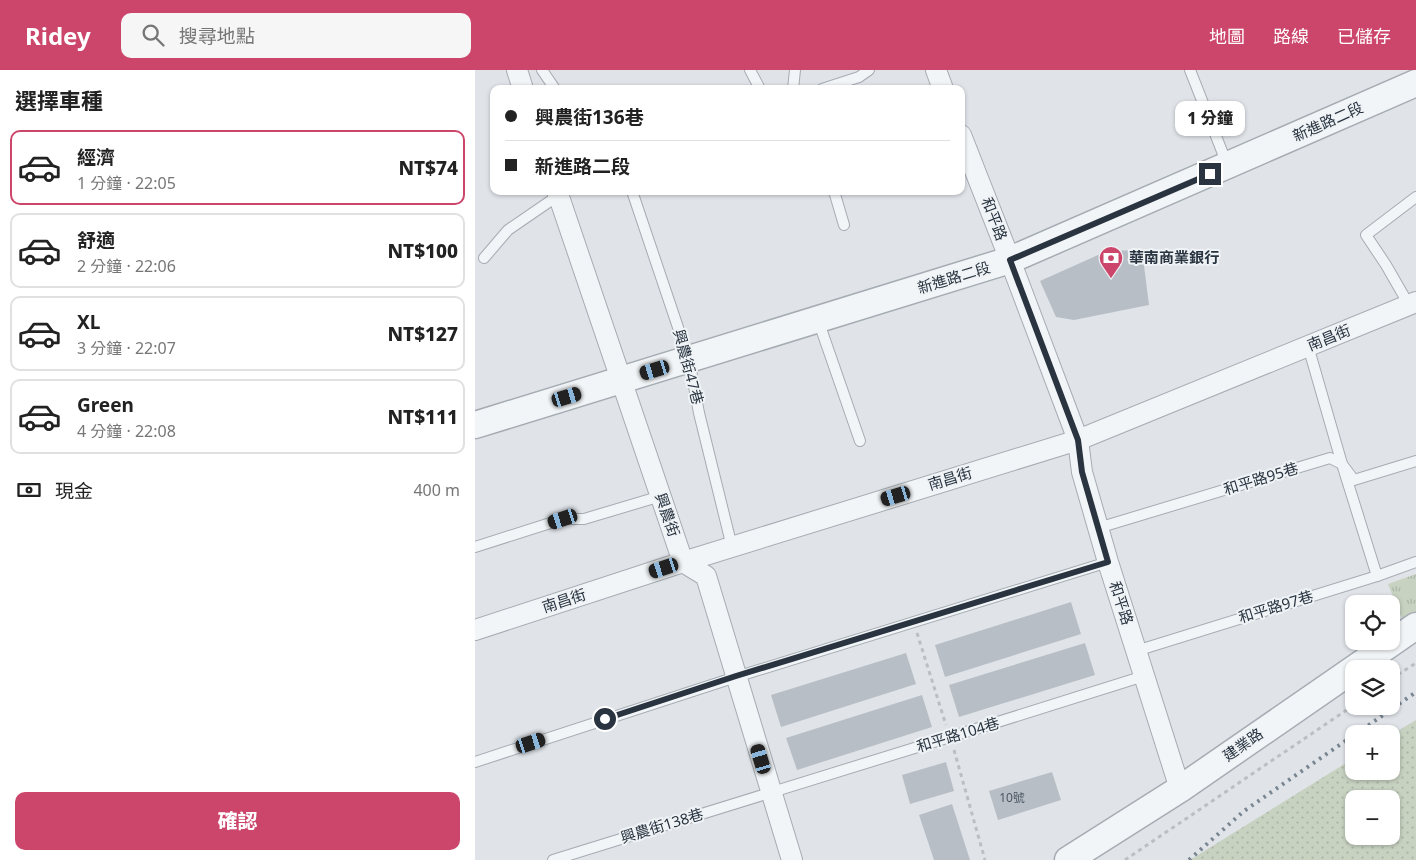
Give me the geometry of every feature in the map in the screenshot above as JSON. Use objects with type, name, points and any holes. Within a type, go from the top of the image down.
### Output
[{"type":"street","points":[[517,70],[522,85]]},
{"type":"street","points":[[935,70],[941,85]]},
{"type":"street","name":"新進路二段","points":[[475,425],[1010,260],[1416,83]]},
{"type":"street","name":"和平路","points":[[965,146],[1078,440],[1082,472],[1098,528],[1180,789]]},
{"type":"street","name":"興農街","points":[[559,195],[683,562]]},
{"type":"street","name":"南昌街","points":[[475,630],[683,562],[1078,440],[1412,304]]},
{"type":"street","points":[[683,562],[706,576],[792,860]]},
{"type":"street","name":"建業路","points":[[1068,860],[1180,789],[1416,626]]},
{"type":"lane","points":[[542,70],[552,85]]},
{"type":"lane","points":[[750,70],[758,85]]},
{"type":"lane","points":[[793,85],[795,70]]},
{"type":"lane","points":[[834,85],[859,77],[869,70]]},
{"type":"lane","points":[[1190,70],[1228,166]]},
{"type":"lane","points":[[485,258],[508,230],[555,195]]},
{"type":"lane","name":"興農街47巷","points":[[632,195],[689,360],[699,412],[732,547]]},
{"type":"lane","points":[[835,195],[844,225]]},
{"type":"lane","points":[[1412,304],[1365,235],[1416,197]]},
{"type":"lane","points":[[818,320],[860,441]]},
{"type":"lane","points":[[1308,346],[1377,576]]},
{"type":"lane","name":"和平路95巷","points":[[1098,528],[1330,458],[1342,464]]},
{"type":"lane","points":[[1342,464],[1355,480],[1416,461]]},
{"type":"lane","points":[[475,547],[563,519],[584,519],[661,496]]},
{"type":"lane","points":[[475,762],[736,676],[1108,562]]},
{"type":"lane","name":"和平路97巷","points":[[1136,651],[1377,576],[1416,562]]},
{"type":"lane","name":"和平路104巷","points":[[771,792],[1144,676]]},
{"type":"lane","name":"興農街138巷","points":[[553,860],[771,792]]},
{"type":"path","points":[[1400,673],[1416,662]]},
{"type":"path","points":[[1125,860],[1345,711]]},
{"type":"green space","points":[[1416,574],[1416,612],[1403,621],[1400,614],[1400,595],[1392,595],[1388,584]]},
{"type":"green space","points":[[1416,720],[1416,860],[1190,860],[1345,764],[1345,780],[1400,780],[1400,730]]},
{"type":"building","points":[[1142,250],[1149,305],[1074,320],[1056,317],[1040,281],[1107,251]]},
{"type":"building","points":[[1071,602],[1081,634],[945,677],[935,645]]},
{"type":"building","points":[[1085,643],[1095,675],[959,717],[949,685]]},
{"type":"building","points":[[906,653],[916,684],[781,727],[771,695]]},
{"type":"building","points":[[922,695],[932,727],[797,770],[786,738]]},
{"type":"building","points":[[946,762],[954,791],[910,804],[902,775]]},
{"type":"building","points":[[1052,772],[1061,800],[998,820],[989,791]]},
{"type":"building","points":[[952,804],[970,860],[934,860],[919,815]]},
{"type":"railway","points":[[1369,725],[1416,692]]},
{"type":"railway","points":[[1189,860],[1244,811],[1345,741]]},
{"type":"place","name":"華南商業銀行","points":[[1111,279]]},
{"type":"route","points":[[605,719],[736,676],[1108,562],[1082,472],[1078,440],[1010,260],[1210,174]]}]
